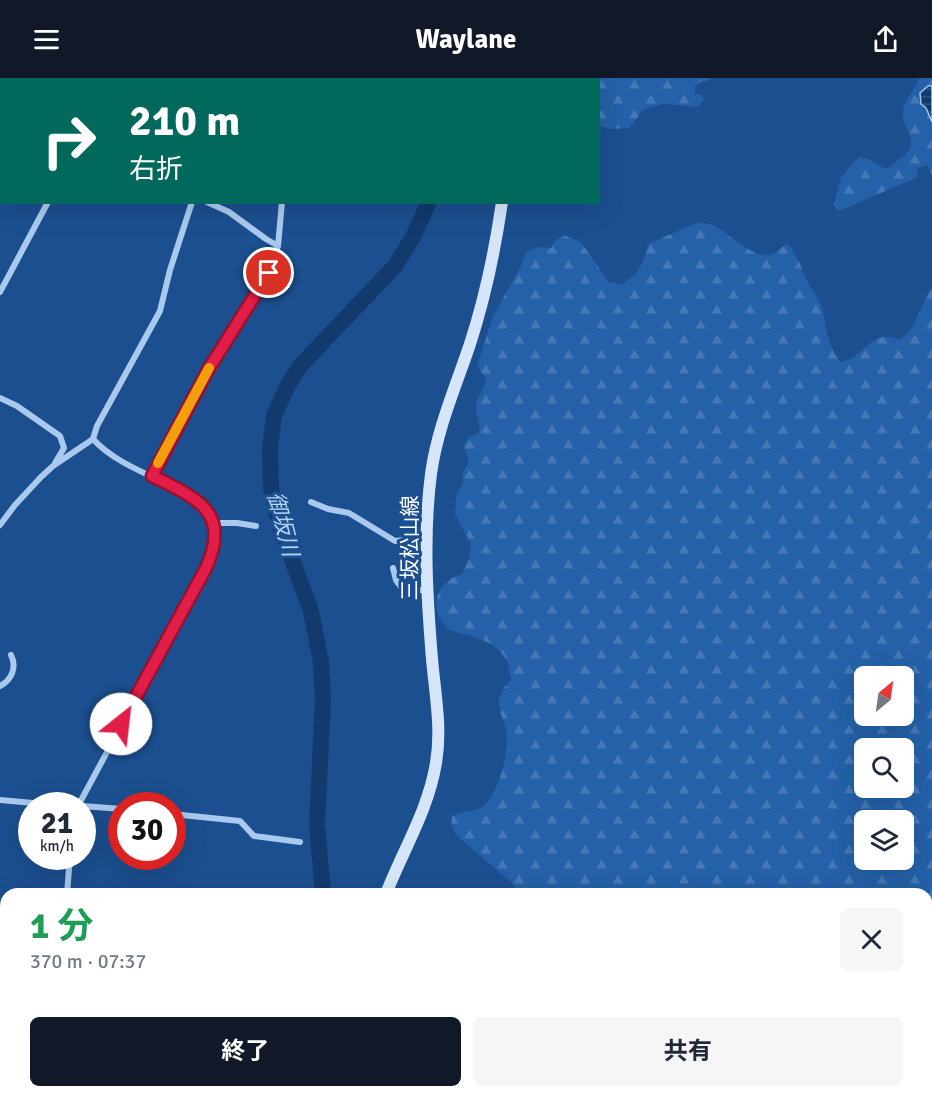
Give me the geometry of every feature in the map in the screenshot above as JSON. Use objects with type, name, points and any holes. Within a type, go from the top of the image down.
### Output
[{"type":"main road","name":"三坂松山線","points":[[389,888],[424,810],[436,762],[439,737],[438,706],[427,589],[428,497],[436,447],[483,299],[502,204]]},
{"type":"street","points":[[0,292],[47,204]]},
{"type":"street","points":[[0,525],[15,505],[53,466],[93,439],[97,426],[160,311],[170,270],[191,204]]},
{"type":"street","points":[[212,204],[230,212],[278,246]]},
{"type":"street","points":[[152,476],[208,370],[269,273],[278,246],[282,204]]},
{"type":"street","points":[[0,398],[17,406],[60,436],[64,448],[53,466]]},
{"type":"street","points":[[86,792],[206,568],[215,543],[213,524],[205,507],[196,499],[99,447],[93,439]]},
{"type":"street","points":[[311,502],[328,509],[349,513],[395,541],[426,538]]},
{"type":"street","points":[[213,524],[237,523],[256,526]]},
{"type":"street","points":[[393,568],[396,580],[403,590],[411,592],[427,589]]},
{"type":"street","points":[[0,686],[10,678],[14,668],[11,655]]},
{"type":"street","points":[[0,800],[18,802]]},
{"type":"street","points":[[186,815],[240,821],[254,836],[300,842]]},
{"type":"street","points":[[67,888],[69,870]]},
{"type":"green space","points":[[600,78],[710,78],[695,86],[695,94],[701,94],[704,99],[698,107],[663,104],[644,109],[629,128],[611,129],[600,126]]},
{"type":"green space","points":[[919,78],[932,78],[932,176],[927,165],[916,169],[918,177],[839,211],[834,204],[841,177],[859,157],[887,169],[908,151],[911,141],[903,111]]},
{"type":"green space","points":[[699,222],[717,227],[743,246],[765,255],[772,254],[788,244],[819,300],[830,343],[841,362],[857,355],[882,337],[899,340],[905,336],[914,324],[932,286],[932,888],[514,888],[512,883],[457,836],[451,825],[452,817],[479,809],[486,804],[500,779],[507,748],[506,730],[499,700],[511,679],[508,663],[501,652],[488,643],[449,630],[439,616],[437,606],[437,599],[442,588],[451,579],[463,573],[469,557],[471,544],[455,514],[456,497],[463,483],[463,472],[468,464],[468,457],[463,446],[470,437],[479,433],[476,404],[486,379],[477,366],[493,316],[521,266],[526,252],[537,247],[551,248],[555,241],[563,235],[581,242],[609,282],[622,285],[636,273],[643,262],[648,244]]},
{"type":"shaded area","points":[[928,86],[932,86],[932,122],[926,108],[921,104],[920,93]]},
{"type":"waterway","name":"御坂川","points":[[322,888],[317,825],[323,699],[321,662],[311,611],[280,527],[271,489],[270,448],[274,416],[288,385],[300,366],[395,266],[413,237],[428,204]]},
{"type":"slow traffic","points":[[158,463],[209,368]]},
{"type":"route","points":[[121,724],[206,568],[215,543],[213,524],[205,507],[186,493],[152,476],[208,370],[269,273]]}]
